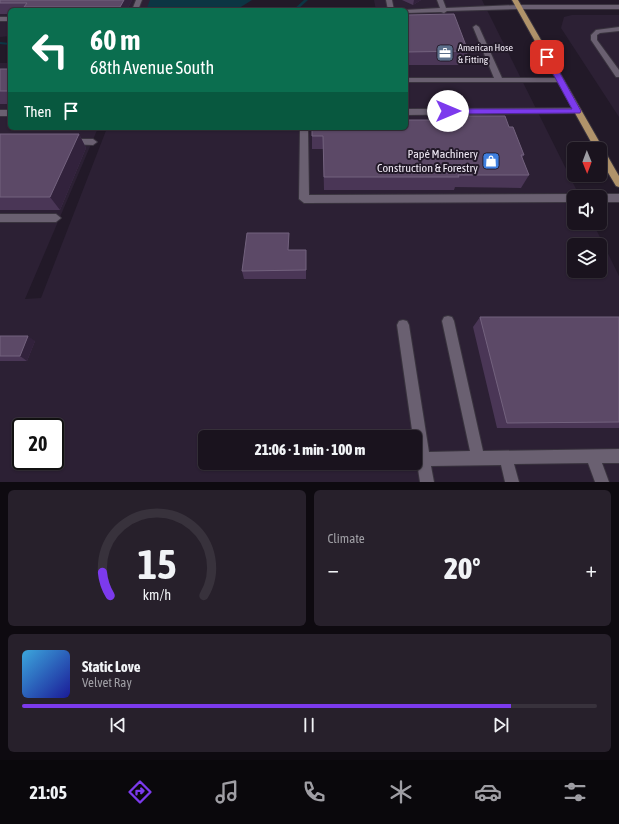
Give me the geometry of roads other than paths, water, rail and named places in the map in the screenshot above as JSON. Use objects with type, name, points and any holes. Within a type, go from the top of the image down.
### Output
[{"type":"main road","points":[[515,0],[594,142]]},
{"type":"main road","points":[[607,164],[619,184]]},
{"type":"street","points":[[440,0],[444,11]]},
{"type":"street","points":[[609,0],[617,7]]},
{"type":"street","points":[[408,11],[444,11],[519,7],[617,7]]},
{"type":"street","points":[[476,27],[498,80]]},
{"type":"street","points":[[619,29],[598,31],[594,35],[594,40],[619,75]]},
{"type":"street","points":[[408,80],[560,80]]},
{"type":"street","points":[[408,112],[577,111]]},
{"type":"street","points":[[304,130],[304,199],[567,198]]},
{"type":"street","points":[[62,142],[94,142]]},
{"type":"street","points":[[607,198],[619,198]]},
{"type":"street","points":[[0,218],[56,218]]},
{"type":"street","points":[[448,321],[478,458]]},
{"type":"street","points":[[403,325],[427,482]]},
{"type":"street","points":[[423,459],[619,456]]},
{"type":"street","points":[[593,457],[602,482]]},
{"type":"street","points":[[506,458],[512,482]]},
{"type":"water","points":[[150,0],[252,0],[239,8],[147,8]]},
{"type":"waterway","points":[[297,8],[306,0]]},
{"type":"waterway","points":[[0,43],[8,44]]},
{"type":"place","name":"American Hose & Fitting","points":[[445,53]]},
{"type":"place","name":"Papé Machinery Construction & Forestry","points":[[491,161]]}]
